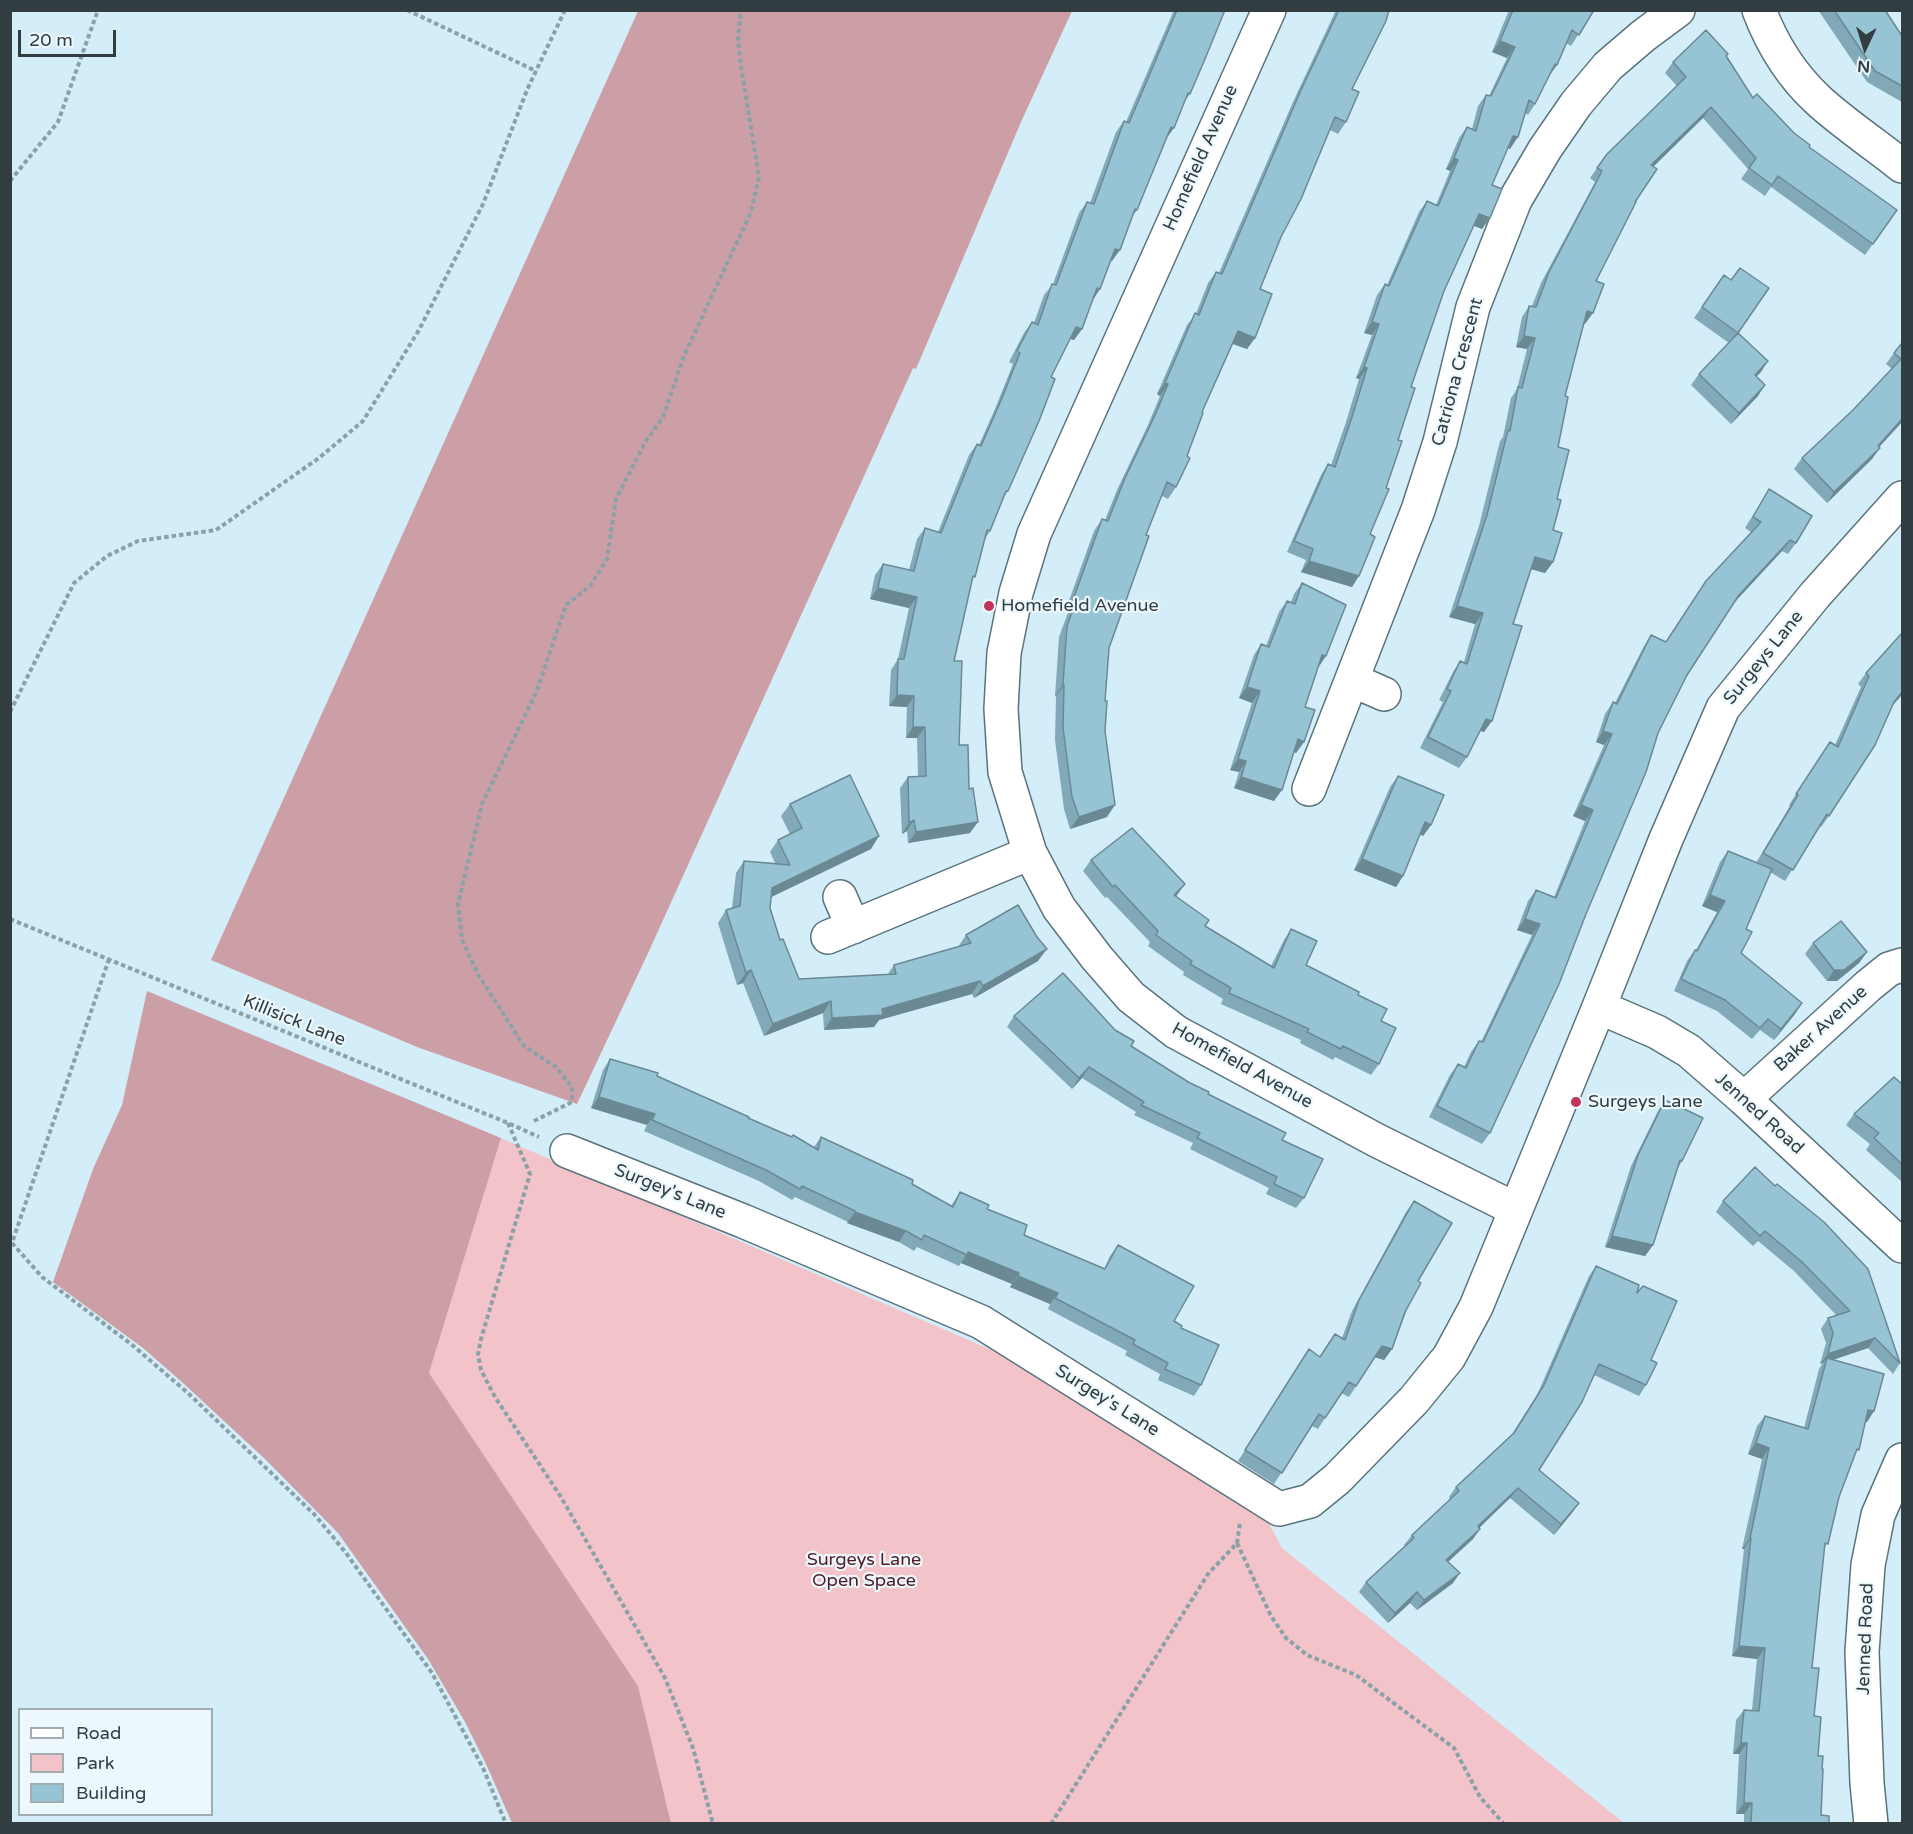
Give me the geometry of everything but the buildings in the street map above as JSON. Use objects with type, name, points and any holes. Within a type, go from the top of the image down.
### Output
[{"type":"street","name":"Homefield Avenue","points":[[1269,10],[1034,534],[1016,593],[1004,653],[1002,709],[1005,772],[1030,853],[1059,908],[1097,958],[1131,997],[1176,1032],[1365,1134],[1515,1209]]},
{"type":"street","name":"Catriona Crescent","points":[[1309,789],[1418,510],[1440,442],[1473,307],[1515,200],[1576,104],[1608,66],[1678,10]]},
{"type":"street","points":[[1759,10],[1773,41],[1789,68],[1817,100],[1902,166]]},
{"type":"street","name":"Surgeys Lane","points":[[1515,1209],[1666,838],[1723,708],[1815,595],[1902,498]]},
{"type":"street","points":[[1352,680],[1384,694]]},
{"type":"street","points":[[840,897],[841,932],[1030,853]]},
{"type":"street","name":"Baker Avenue","points":[[1744,1099],[1868,986],[1889,969],[1902,965]]},
{"type":"street","name":"Jenned Road","points":[[1599,1007],[1657,1032],[1689,1051],[1902,1246]]},
{"type":"street","name":"Surgey's Lane","points":[[567,1151],[744,1221],[981,1322],[1279,1509],[1310,1501],[1337,1479],[1414,1400],[1449,1357],[1476,1307],[1515,1209]]},
{"type":"street","name":"Jenned Road","points":[[1871,1824],[1862,1652],[1868,1565],[1878,1515],[1902,1460]]},
{"type":"path","points":[[10,181],[58,122],[98,10]]},
{"type":"path","points":[[407,10],[536,71]]},
{"type":"path","points":[[10,712],[75,583],[107,556],[138,541],[216,530],[319,458],[363,421],[419,330],[483,204],[536,71],[565,10]]},
{"type":"path","points":[[534,1121],[572,1102],[572,1087],[556,1066],[524,1046],[479,976],[462,940],[458,904],[482,804],[536,693],[566,605],[590,586],[607,559],[616,500],[646,441],[663,417],[684,357],[751,212],[759,177],[738,41],[741,10]]},
{"type":"path","name":"Killisick Lane","points":[[10,919],[508,1123],[567,1151]]},
{"type":"path","points":[[109,959],[12,1243],[42,1277],[131,1344],[189,1393],[315,1515],[346,1553],[432,1673],[483,1768],[506,1824]]},
{"type":"path","points":[[508,1123],[530,1174],[481,1339],[478,1354],[481,1370],[495,1397],[561,1497],[665,1678],[693,1748],[713,1824]]},
{"type":"path","points":[[1240,1520],[1237,1543],[1271,1616],[1286,1638],[1307,1655],[1356,1675],[1454,1748],[1480,1797],[1504,1824]]},
{"type":"path","points":[[1051,1824],[1208,1574],[1237,1543]]},
{"type":"green space","name":"Surgeys Lane Open Space","points":[[501,1138],[1024,1364],[1263,1512],[1282,1548],[1624,1823],[671,1823],[638,1686],[429,1373]]},
{"type":"shaded area","points":[[638,11],[1072,11],[1021,122],[916,369],[913,368],[649,951],[577,1104],[417,1047],[211,960]]},
{"type":"shaded area","points":[[147,991],[501,1138],[429,1373],[638,1686],[671,1823],[512,1823],[465,1722],[428,1659],[338,1533],[266,1460],[183,1383],[143,1348],[53,1282],[93,1169],[122,1105]]},
{"type":"place","name":"Homefield Avenue","points":[[989,606]]},
{"type":"place","name":"Surgeys Lane","points":[[1576,1102]]}]
